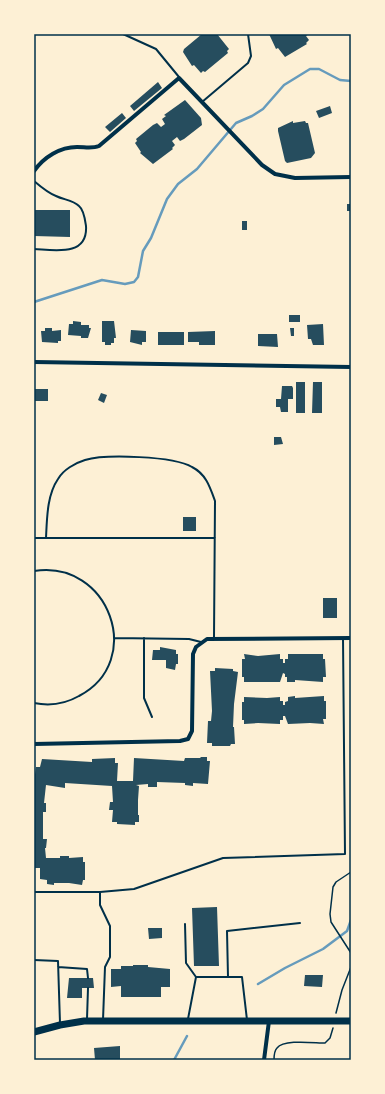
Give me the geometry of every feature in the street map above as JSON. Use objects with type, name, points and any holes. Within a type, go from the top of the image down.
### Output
[{"type":"main road","points":[[34,1032],[60,1025],[87,1021],[351,1021]]},
{"type":"street","points":[[34,171],[49,156],[64,148],[94,148],[99,146],[180,78],[262,165],[275,174],[295,178],[351,177]]},
{"type":"street","points":[[34,362],[351,367]]},
{"type":"street","points":[[34,744],[180,741],[188,739],[192,731],[193,654],[201,642],[214,638],[351,638]]},
{"type":"street","points":[[264,1060],[269,1021]]},
{"type":"lane","points":[[123,34],[156,48],[180,78]]},
{"type":"lane","points":[[202,102],[248,63],[251,56],[248,34]]},
{"type":"lane","points":[[34,181],[43,189],[57,197],[71,201],[80,206],[84,215],[86,228],[84,239],[76,248],[69,250],[34,249]]},
{"type":"lane","points":[[46,538],[50,497],[58,478],[75,464],[98,458],[170,459],[194,467],[210,484],[215,501],[214,638]]},
{"type":"lane","points":[[34,538],[215,538]]},
{"type":"lane","points":[[34,571],[49,570],[62,572],[74,576],[91,587],[100,596],[109,614],[114,638],[112,653],[101,677],[87,691],[63,702],[50,705],[34,703]]},
{"type":"lane","points":[[114,638],[189,639],[201,642]]},
{"type":"lane","points":[[144,638],[144,698],[152,717]]},
{"type":"lane","points":[[34,892],[122,891],[147,886],[223,858],[345,854],[343,638]]},
{"type":"lane","points":[[100,892],[100,905],[110,926],[110,957],[105,967],[103,1021]]},
{"type":"lane","points":[[228,977],[227,931],[300,923]]},
{"type":"lane","points":[[185,924],[186,963],[196,977],[188,1021]]},
{"type":"lane","points":[[34,960],[58,961],[60,1025]]},
{"type":"lane","points":[[58,966],[88,969],[88,978]]},
{"type":"lane","points":[[196,977],[242,977],[248,1021]]},
{"type":"lane","points":[[87,1021],[88,988]]},
{"type":"lane","points":[[351,1049],[351,1060]]},
{"type":"path","points":[[351,872],[336,882],[330,914],[335,928],[351,952]]},
{"type":"building","points":[[202,34],[217,34],[229,49],[227,51],[228,53],[205,72],[203,71],[201,73],[194,65],[192,66],[183,52],[184,49]]},
{"type":"building","points":[[269,34],[309,34],[306,36],[309,40],[306,43],[307,44],[285,57],[278,48],[276,49]]},
{"type":"building","points":[[158,82],[162,88],[134,111],[130,106]]},
{"type":"building","points":[[185,100],[201,118],[202,125],[180,141],[177,137],[172,141],[175,145],[172,148],[173,149],[153,164],[140,153],[141,152],[135,143],[137,141],[136,139],[153,125],[157,123],[161,127],[165,124],[162,119],[166,116],[164,115]]},
{"type":"building","points":[[330,106],[332,113],[319,118],[316,111]]},
{"type":"building","points":[[122,113],[126,118],[110,132],[105,127]]},
{"type":"building","points":[[293,121],[293,123],[305,121],[308,123],[315,153],[311,158],[287,163],[285,161],[278,128]]},
{"type":"building","points":[[347,204],[351,204],[351,211],[347,211]]},
{"type":"building","points":[[34,210],[70,210],[70,237],[34,236]]},
{"type":"building","points":[[242,221],[247,221],[247,230],[242,230]]},
{"type":"building","points":[[289,315],[300,315],[300,322],[289,322]]},
{"type":"building","points":[[73,321],[81,322],[81,325],[89,325],[89,328],[91,328],[88,338],[68,335],[69,324],[73,324]]},
{"type":"building","points":[[102,321],[114,321],[116,338],[114,338],[114,343],[111,343],[111,345],[105,345],[105,342],[102,342]]},
{"type":"building","points":[[323,324],[324,345],[313,345],[311,339],[308,339],[307,325]]},
{"type":"building","points":[[45,328],[52,328],[52,331],[61,330],[61,341],[58,341],[58,343],[42,342],[41,331],[45,331]]},
{"type":"building","points":[[290,328],[294,328],[294,336],[291,336]]},
{"type":"building","points":[[131,330],[146,331],[146,342],[142,342],[142,345],[130,342]]},
{"type":"building","points":[[215,331],[215,345],[199,345],[199,342],[188,342],[188,332]]},
{"type":"building","points":[[158,332],[184,332],[184,345],[158,345]]},
{"type":"building","points":[[258,334],[277,334],[278,347],[258,346]]},
{"type":"building","points":[[296,382],[305,382],[305,413],[296,413]]},
{"type":"building","points":[[313,382],[322,382],[322,413],[312,413]]},
{"type":"building","points":[[282,386],[292,386],[293,388],[293,399],[288,399],[288,412],[281,412],[280,407],[276,407],[276,399],[281,399]]},
{"type":"building","points":[[34,389],[48,389],[48,401],[34,401]]},
{"type":"building","points":[[101,393],[107,395],[104,403],[98,400]]},
{"type":"building","points":[[274,437],[281,437],[283,444],[274,445]]},
{"type":"building","points":[[183,517],[196,517],[196,531],[183,531]]},
{"type":"building","points":[[323,598],[337,598],[337,618],[323,618]]},
{"type":"building","points":[[160,647],[176,650],[176,654],[178,654],[178,664],[176,664],[175,670],[166,668],[166,660],[152,660],[153,650],[160,650]]},
{"type":"building","points":[[244,654],[258,656],[280,654],[280,659],[283,659],[283,663],[285,663],[285,659],[288,659],[288,654],[323,654],[323,659],[325,659],[326,677],[323,677],[323,682],[295,680],[295,682],[287,682],[287,677],[285,677],[285,674],[283,673],[280,682],[244,682],[244,677],[242,677],[242,659],[245,659]]},
{"type":"building","points":[[215,668],[233,669],[233,671],[238,672],[233,727],[235,744],[231,744],[230,746],[212,746],[212,743],[207,743],[208,721],[211,721],[212,711],[210,671],[215,671]]},
{"type":"building","points":[[295,696],[295,698],[324,696],[324,701],[326,701],[326,719],[323,719],[324,724],[288,724],[285,716],[283,716],[283,720],[280,720],[280,724],[244,724],[244,720],[242,720],[242,702],[244,702],[244,697],[280,697],[280,701],[283,701],[283,705],[285,705],[285,702],[288,701],[288,697]]},
{"type":"building","points":[[207,757],[207,761],[210,761],[208,784],[193,783],[193,786],[185,785],[185,783],[157,782],[157,787],[148,787],[148,784],[136,785],[139,786],[139,822],[135,822],[135,825],[117,824],[117,822],[112,822],[113,810],[109,810],[110,802],[113,802],[112,786],[65,783],[65,788],[46,785],[44,803],[46,803],[46,812],[43,812],[43,839],[47,839],[45,848],[46,858],[60,858],[60,856],[69,856],[69,858],[83,857],[83,862],[85,862],[85,880],[83,880],[82,885],[54,883],[54,885],[47,884],[47,880],[40,879],[40,868],[34,868],[34,782],[36,767],[40,767],[42,759],[92,762],[92,759],[115,758],[115,763],[118,763],[117,781],[133,781],[134,758],[184,761],[185,758]]},
{"type":"building","points":[[217,907],[219,966],[194,966],[192,908]]},
{"type":"building","points":[[148,928],[162,928],[162,938],[149,939]]},
{"type":"building","points":[[148,965],[148,967],[170,969],[170,987],[161,987],[161,997],[121,997],[121,986],[111,987],[111,969],[121,969],[121,966]]},
{"type":"building","points":[[305,975],[323,975],[322,987],[304,986]]},
{"type":"building","points":[[69,978],[93,978],[94,988],[82,988],[82,998],[67,998]]},
{"type":"building","points":[[120,1046],[120,1059],[95,1060],[94,1048]]},
{"type":"waterway","points":[[34,302],[102,280],[125,284],[134,282],[138,277],[143,251],[151,238],[167,199],[178,184],[197,169],[236,123],[263,109],[284,85],[310,69],[319,69],[340,80],[351,81]]},
{"type":"waterway","points":[[258,984],[285,968],[323,949],[347,931],[351,920]]},
{"type":"waterway","points":[[174,1060],[187,1036]]}]
